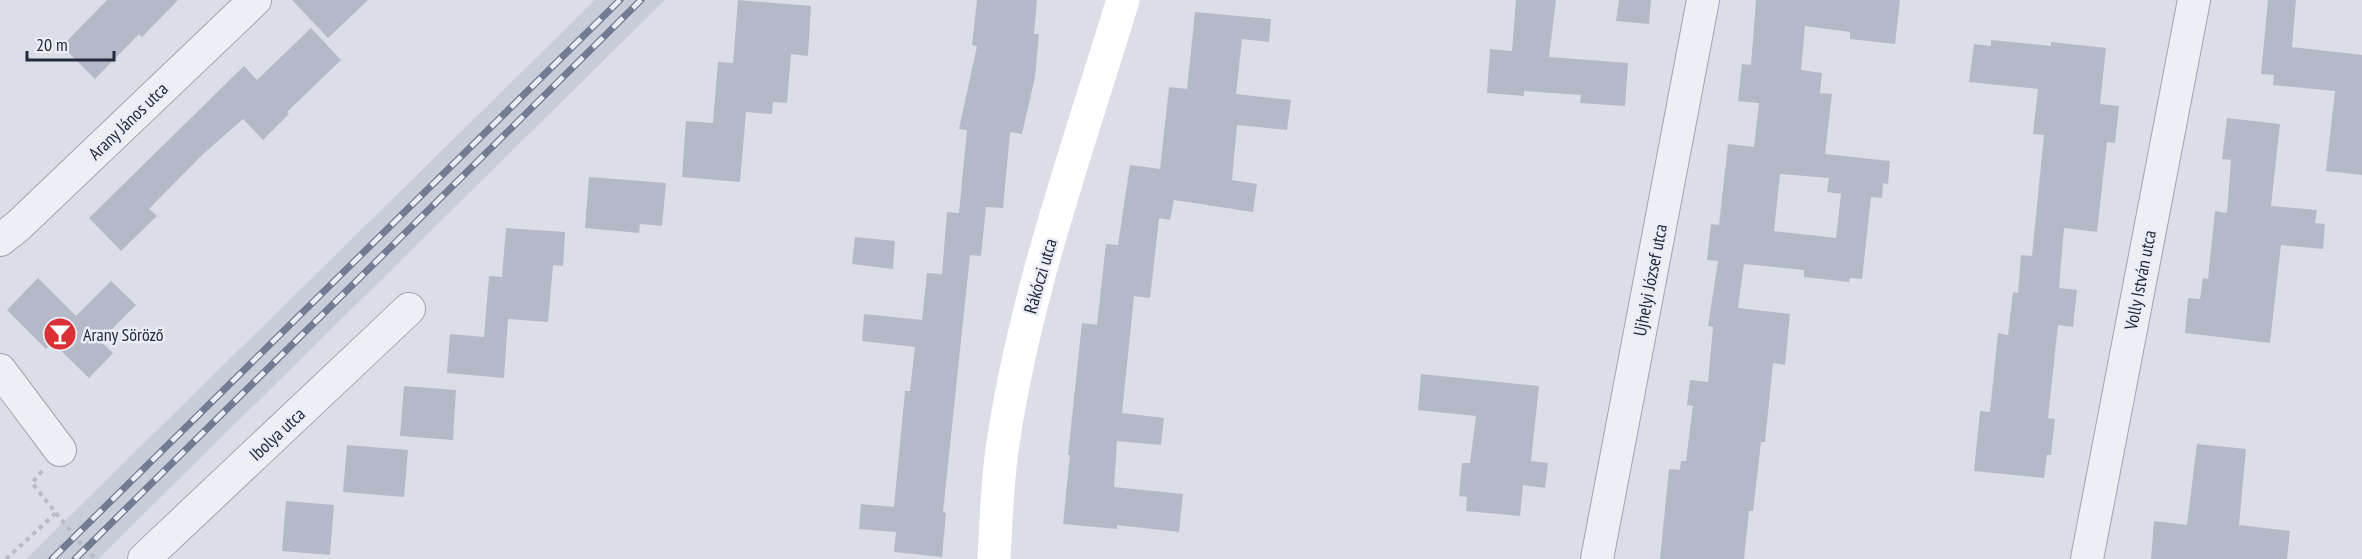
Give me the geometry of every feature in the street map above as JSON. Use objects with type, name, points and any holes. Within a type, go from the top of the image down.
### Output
[{"type":"main road","name":"Rákóczi utca","points":[[994,559],[1002,451],[1027,324],[1042,265],[1123,0]]},
{"type":"street","name":"Arany János utca","points":[[0,240],[18,226],[255,0]]},
{"type":"street","name":"Ujhelyi József utca","points":[[1597,559],[1703,0]]},
{"type":"street","name":"Volly István utca","points":[[2087,559],[2194,0]]},
{"type":"street","name":"Ibolya utca","points":[[144,559],[410,309]]},
{"type":"street","points":[[0,370],[60,450]]},
{"type":"path","points":[[60,450],[32,483],[85,549],[96,559]]},
{"type":"path","points":[[6,559],[56,513]]},
{"type":"shaded area","points":[[595,0],[665,0],[98,559],[26,559]]},
{"type":"building","points":[[107,0],[178,0],[142,37],[139,34],[95,79],[62,46]]},
{"type":"building","points":[[292,0],[368,0],[328,38]]},
{"type":"building","points":[[738,0],[811,6],[808,56],[791,54],[787,103],[773,102],[772,114],[746,112],[740,182],[682,177],[686,121],[713,123],[718,62],[733,63]]},
{"type":"building","points":[[977,0],[1037,0],[1034,34],[1039,34],[1035,77],[1022,134],[1010,132],[1003,208],[986,207],[981,256],[970,255],[943,512],[946,513],[942,557],[894,552],[896,532],[859,529],[861,504],[894,507],[905,391],[910,391],[915,347],[862,341],[864,314],[922,320],[927,273],[942,274],[947,212],[959,213],[967,130],[959,129],[977,46],[972,45]]},
{"type":"building","points":[[1516,0],[1556,0],[1549,57],[1628,63],[1625,106],[1580,103],[1581,95],[1524,91],[1524,96],[1487,93],[1490,49],[1512,51]]},
{"type":"building","points":[[1619,0],[1651,0],[1649,24],[1616,21]]},
{"type":"building","points":[[1756,0],[1900,0],[1895,44],[1850,39],[1850,32],[1805,26],[1801,70],[1822,73],[1820,93],[1832,94],[1825,154],[1890,161],[1888,184],[1883,183],[1882,198],[1871,197],[1862,279],[1850,278],[1849,282],[1804,277],[1804,270],[1744,264],[1738,308],[1790,314],[1785,365],[1773,363],[1765,442],[1761,442],[1753,511],[1749,511],[1744,559],[1660,559],[1669,469],[1680,470],[1681,461],[1686,461],[1693,406],[1687,405],[1690,380],[1708,382],[1713,327],[1708,326],[1718,261],[1707,260],[1711,224],[1719,225],[1728,144],[1754,147],[1759,103],[1738,101],[1742,64],[1751,65]],"holes":[[[1780,174],[1829,178],[1827,192],[1841,194],[1836,238],[1774,231]]]},
{"type":"building","points":[[2268,0],[2296,0],[2292,47],[2362,55],[2362,175],[2326,171],[2335,91],[2273,85],[2274,75],[2261,74]]},
{"type":"building","points":[[1195,12],[1271,19],[1269,42],[1242,39],[1236,94],[1291,100],[1287,130],[1237,125],[1232,180],[1257,184],[1253,212],[1174,200],[1170,220],[1159,218],[1150,298],[1134,296],[1122,413],[1164,418],[1161,445],[1117,441],[1114,487],[1183,494],[1179,532],[1117,525],[1117,529],[1063,524],[1082,323],[1097,325],[1106,244],[1118,245],[1130,165],[1160,169],[1169,87],[1187,89]]},
{"type":"building","points":[[311,28],[341,60],[287,112],[289,114],[263,140],[243,119],[201,156],[149,209],[157,216],[121,251],[89,218],[244,66],[257,80]]},
{"type":"building","points":[[1991,40],[2051,46],[2051,42],[2106,48],[2100,104],[2119,106],[2115,143],[2107,142],[2097,232],[2064,228],[2059,288],[2077,290],[2073,327],[2058,325],[2048,418],[2055,419],[2051,455],[2047,455],[2044,478],[1974,471],[1980,411],[1990,412],[1998,333],[2008,335],[2013,292],[2018,293],[2021,255],[2032,256],[2044,135],[2033,134],[2038,89],[1969,82],[1974,44],[1991,46]]},
{"type":"building","points":[[2227,118],[2280,124],[2271,206],[2317,210],[2315,223],[2325,224],[2323,249],[2281,245],[2270,343],[2185,333],[2188,298],[2200,299],[2203,278],[2208,279],[2215,211],[2227,213],[2231,160],[2222,159]]},
{"type":"building","points":[[589,177],[666,183],[662,226],[640,224],[639,233],[585,228]]},
{"type":"building","points":[[506,228],[565,232],[563,266],[553,265],[548,322],[508,319],[504,378],[447,373],[450,334],[484,337],[489,276],[502,277]]},
{"type":"building","points":[[855,237],[895,241],[893,269],[852,264]]},
{"type":"building","points":[[38,278],[76,316],[111,281],[136,305],[100,341],[113,353],[89,378],[52,342],[46,349],[7,310]]},
{"type":"building","points":[[1421,374],[1539,386],[1531,461],[1548,463],[1545,488],[1523,485],[1520,516],[1466,511],[1467,497],[1459,496],[1462,463],[1470,463],[1476,416],[1418,410]]},
{"type":"building","points":[[404,386],[456,390],[453,440],[400,436]]},
{"type":"building","points":[[2197,444],[2246,449],[2239,525],[2290,531],[2287,559],[2151,559],[2154,521],[2187,525]]},
{"type":"building","points":[[347,445],[408,450],[404,497],[343,492]]},
{"type":"building","points":[[286,501],[334,505],[330,555],[282,551]]},
{"type":"railway","points":[[52,559],[620,0]]},
{"type":"railway","points":[[75,559],[641,0]]},
{"type":"place","name":"Arany Söröző","points":[[60,334]]}]
